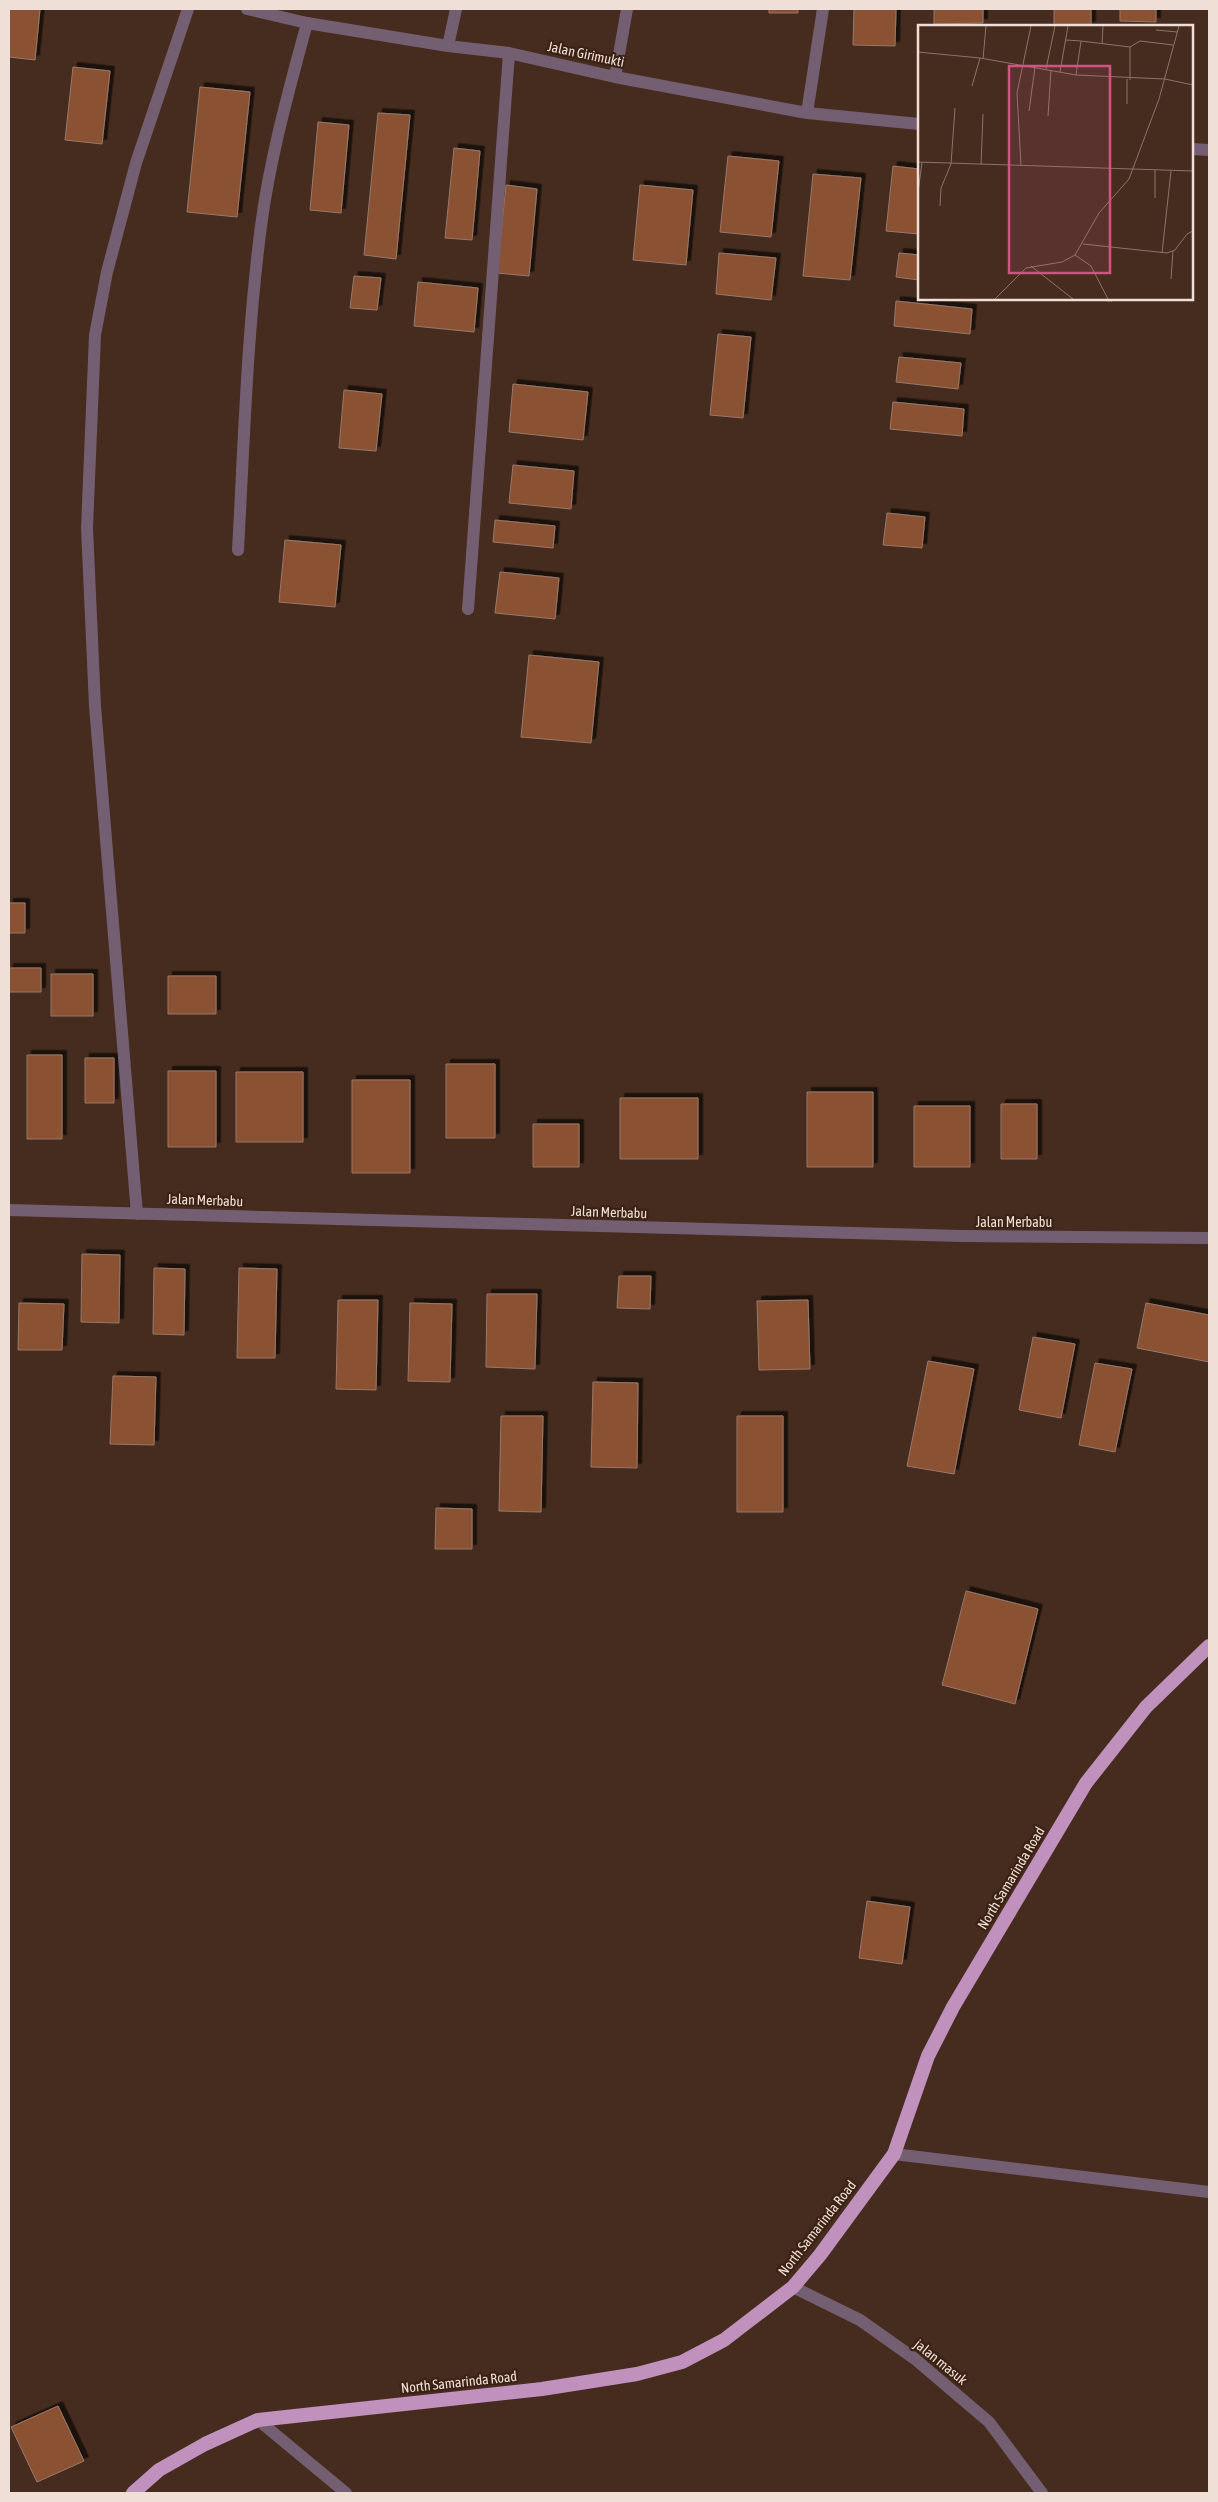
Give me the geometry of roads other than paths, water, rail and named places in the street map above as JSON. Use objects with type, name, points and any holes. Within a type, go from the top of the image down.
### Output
[{"type":"highway","name":"North Samarinda Road","points":[[133,2493],[159,2470],[205,2444],[258,2420],[542,2390],[637,2374],[682,2362],[724,2340],[793,2287],[820,2255],[894,2154],[928,2056],[949,2015],[1086,1783],[1146,1707],[1209,1646]]},
{"type":"street","points":[[137,1214],[95,706],[87,528],[88,499],[95,335],[107,272],[136,163],[188,9]]},
{"type":"street","name":"Jalan Girimukti","points":[[247,9],[307,23],[448,46],[509,53],[615,76],[808,112],[918,124]]},
{"type":"street","points":[[448,46],[456,9]]},
{"type":"street","points":[[615,76],[627,9]]},
{"type":"street","points":[[808,112],[823,9]]},
{"type":"street","points":[[238,550],[247,380],[262,225],[283,112],[307,23]]},
{"type":"street","points":[[468,609],[509,53]]},
{"type":"street","points":[[1193,148],[1209,150]]},
{"type":"street","name":"Jalan Merbabu","points":[[9,1210],[962,1236],[1209,1238]]},
{"type":"street","points":[[894,2154],[1209,2192]]},
{"type":"street","name":"jalan masuk","points":[[793,2287],[860,2320],[915,2359],[989,2422],[1042,2493]]},
{"type":"street","points":[[258,2420],[346,2493]]}]
